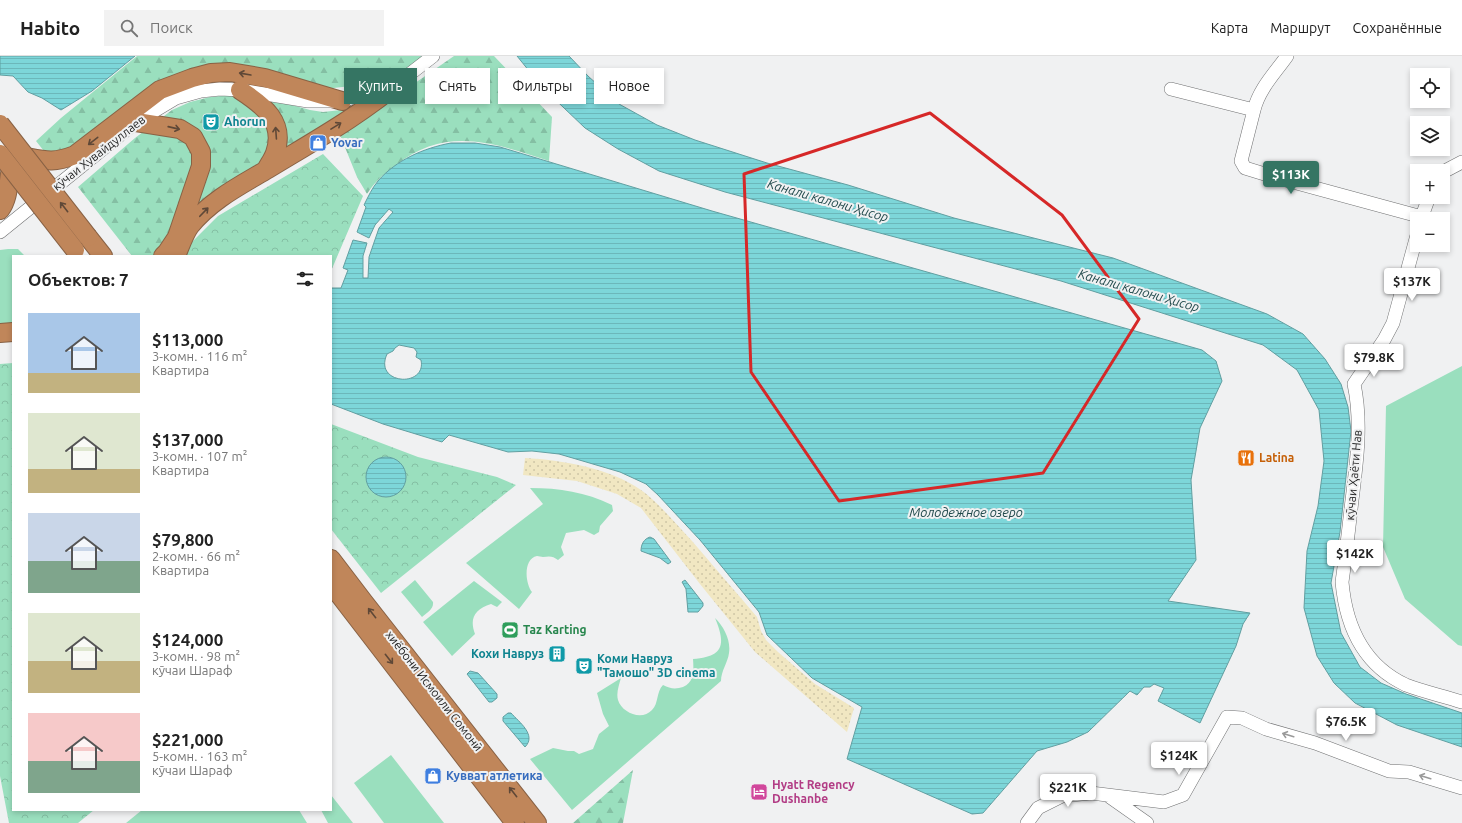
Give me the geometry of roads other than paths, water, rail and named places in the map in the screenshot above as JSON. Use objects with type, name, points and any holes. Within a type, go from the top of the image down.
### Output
[{"type":"highway","points":[[26,157],[50,161],[61,161],[75,155],[160,90],[192,78],[211,73],[230,72],[283,82],[342,100]]},
{"type":"highway","points":[[240,90],[258,101],[268,110],[276,124],[277,136],[275,152],[266,170]]},
{"type":"highway","points":[[176,255],[190,227],[212,204],[234,188],[266,170],[372,104]]},
{"type":"highway","points":[[136,122],[180,129],[193,137],[202,152],[201,166],[177,237],[164,255]]},
{"type":"highway","points":[[0,124],[102,255]]},
{"type":"highway","points":[[0,210],[4,204],[7,194],[5,161]]},
{"type":"highway","points":[[5,161],[77,253]]},
{"type":"highway","points":[[0,332],[12,332]]},
{"type":"highway","points":[[0,342],[12,341]]},
{"type":"highway","name":"хиёбони Исмоили Сомонӣ","points":[[332,560],[537,823]]},
{"type":"highway","name":"хиёбони Исмоили Сомонӣ","points":[[332,585],[515,823]]},
{"type":"street","name":"кӯчаи Хувайдуллаев","points":[[417,68],[433,56]]},
{"type":"street","points":[[1287,56],[1261,90],[1257,100],[1241,161],[1245,168],[1410,215]]},
{"type":"street","name":"кӯчаи Хувайдуллаев","points":[[0,232],[136,122],[176,98],[214,89],[240,90],[308,101],[342,100]]},
{"type":"street","points":[[1171,89],[1254,110]]},
{"type":"street","points":[[1450,168],[1462,162]]},
{"type":"street","name":"кӯчаи Ҳаёти Нав","points":[[1412,252],[1393,323],[1375,354],[1354,384],[1357,398],[1358,428],[1356,469],[1342,582],[1348,618],[1366,655],[1384,671],[1407,685],[1462,702]]},
{"type":"street","points":[[1027,823],[1038,808],[1062,796],[1090,793],[1164,802],[1183,795],[1227,717],[1242,718],[1266,729],[1315,743],[1389,771],[1409,772],[1462,788]]},
{"type":"street","points":[[1109,796],[1147,823]]},
{"type":"water","points":[[0,56],[135,56],[92,91],[61,110],[42,98],[28,92],[13,76],[0,75]]},
{"type":"water","points":[[517,56],[569,56],[580,68],[527,68]]},
{"type":"water","name":"Канали калони Ҳисор","points":[[586,74],[594,81],[594,104],[619,104],[657,125],[695,140],[767,163],[848,185],[954,218],[1113,258],[1267,314],[1303,334],[1325,359],[1341,384],[1348,407],[1351,431],[1340,532],[1331,583],[1341,633],[1360,667],[1381,683],[1406,694],[1462,713],[1462,747],[1397,725],[1355,703],[1334,683],[1317,656],[1304,608],[1307,551],[1318,506],[1324,461],[1319,410],[1297,370],[1263,345],[1061,281],[725,192],[659,171],[618,149],[585,128],[560,104],[586,104]]},
{"type":"water","name":"Молодежное озеро","points":[[451,143],[475,143],[500,147],[712,211],[1202,350],[1216,361],[1222,381],[1200,428],[1191,480],[1196,560],[1168,601],[1250,613],[1243,624],[1236,646],[1200,723],[1158,701],[1164,688],[1154,684],[1150,687],[1144,687],[1137,695],[1130,691],[1088,732],[1067,742],[1037,751],[983,813],[972,814],[847,759],[862,707],[812,678],[767,635],[759,612],[700,540],[646,484],[620,472],[559,454],[532,451],[508,452],[449,435],[442,442],[383,424],[332,404],[332,288],[341,288],[348,270],[343,268],[353,240],[367,243],[363,256],[363,278],[368,278],[369,257],[379,228],[393,212],[389,209],[375,225],[369,238],[357,232],[366,207],[364,205],[376,184],[393,167],[411,156],[431,148]],"holes":[[[399,345],[414,348],[417,352],[416,357],[421,360],[421,369],[416,375],[409,379],[401,379],[393,377],[387,372],[385,364],[387,354]]]},
{"type":"water","points":[[390,457],[397,460],[403,466],[406,477],[405,485],[397,494],[390,497],[382,497],[375,494],[367,485],[366,473],[369,466],[378,458]]},
{"type":"water","points":[[650,537],[654,539],[671,562],[668,564],[660,558],[641,551],[643,542]]},
{"type":"water","points":[[685,580],[703,603],[703,606],[698,612],[688,612],[686,589],[682,582]]},
{"type":"water","points":[[470,671],[478,673],[497,694],[497,698],[492,702],[489,702],[467,674]]},
{"type":"water","points":[[508,713],[511,713],[528,733],[529,738],[525,747],[503,721],[503,717]]},
{"type":"place","name":"Ahorun","points":[[211,122]]},
{"type":"place","name":"Yovar","points":[[318,143]]},
{"type":"place","name":"Latina","points":[[1246,458]]},
{"type":"place","name":"Taz Karting","points":[[510,630]]},
{"type":"place","name":"Кохи Навруз","points":[[557,654]]},
{"type":"place","name":"Коми Навруз \"Тамошо\" 3D cinema","points":[[584,666]]},
{"type":"place","name":"Кувват атлетика","points":[[433,776]]},
{"type":"place","name":"Hyatt Regency Dushanbe","points":[[759,792]]}]
